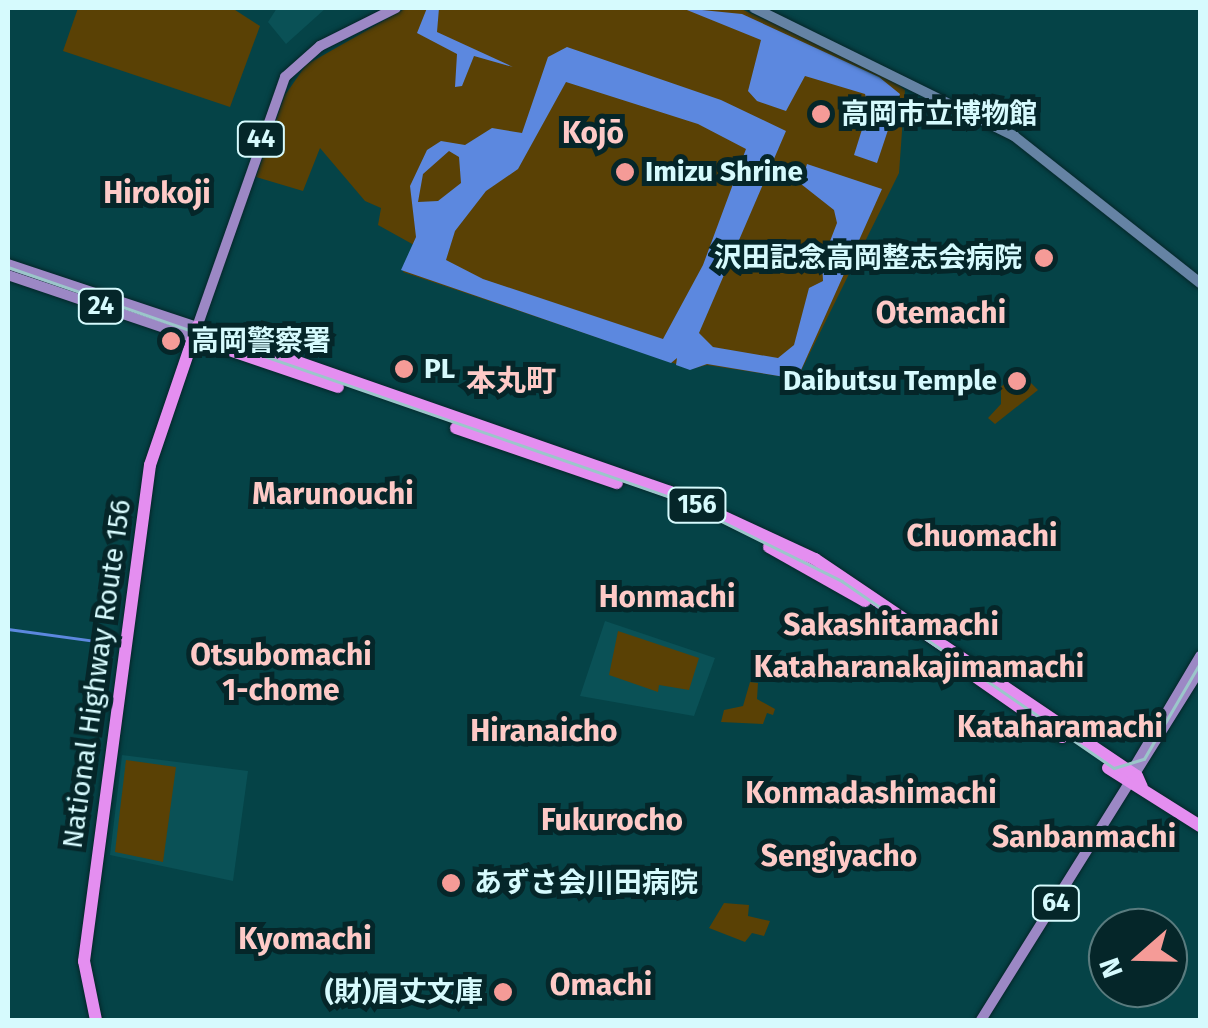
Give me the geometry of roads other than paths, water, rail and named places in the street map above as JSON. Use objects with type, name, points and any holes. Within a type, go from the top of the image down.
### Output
[{"type":"highway","name":"156","points":[[196,333],[660,498],[763,544],[843,585],[1200,826]]},
{"type":"highway","name":"National Highway Route 156","points":[[96,1020],[84,961],[148,483],[196,333]]},
{"type":"main road","name":"44","points":[[196,333],[286,77],[320,46],[396,8]]},
{"type":"main road","points":[[754,8],[1014,136],[1200,283]]},
{"type":"main road","name":"24","points":[[8,264],[196,333]]},
{"type":"main road","name":"24","points":[[8,275],[196,333]]},
{"type":"main road","points":[[1135,780],[1200,656]]},
{"type":"main road","points":[[1135,780],[1200,670]]},
{"type":"main road","name":"64","points":[[981,1020],[1135,780]]},
{"type":"water","points":[[427,8],[439,8],[437,32],[513,67],[474,56],[462,86],[455,87],[457,54],[417,33]]},
{"type":"water","points":[[682,8],[742,14],[879,77],[900,94],[877,163],[854,155],[869,107],[865,94],[805,76],[786,111],[757,101],[748,91],[761,40]]},
{"type":"water","points":[[567,47],[721,100],[786,131],[699,333],[713,347],[778,358],[794,345],[809,288],[823,281],[822,262],[837,223],[834,210],[801,184],[807,164],[882,189],[797,379],[707,364],[690,370],[676,365],[677,358],[671,363],[401,270],[416,237],[410,186],[427,150],[441,141],[465,145],[492,128],[522,133],[548,57]],"holes":[[[566,82],[698,124],[746,149],[703,265],[663,339],[483,279],[446,260],[455,231],[486,191],[518,169]],[[449,151],[459,157],[461,183],[438,201],[418,202],[423,174]]]},
{"type":"waterway","points":[[8,629],[118,644]]},
{"type":"tram line","points":[[8,267],[679,500],[842,581],[1114,768],[1144,759],[1200,663]]},
{"type":"place","name":"高岡市立博物館","points":[[821,114]]},
{"type":"place","name":"Imizu Shrine","points":[[625,172]]},
{"type":"place","name":"沢田記念高岡整志会病院","points":[[1044,258]]},
{"type":"place","name":"高岡警察署","points":[[171,341]]},
{"type":"place","name":"PL","points":[[404,369]]},
{"type":"place","name":"Daibutsu Temple","points":[[1017,381]]},
{"type":"place","name":"あずさ会川田病院","points":[[451,883]]},
{"type":"place","name":"(財)眉丈文庫","points":[[503,992]]},
{"type":"district","name":"Kojō","points":[[593,133]]},
{"type":"district","name":"Hirokoji","points":[[157,193]]},
{"type":"district","name":"Otemachi","points":[[941,313]]},
{"type":"district","name":"本丸町","points":[[511,381]]},
{"type":"district","name":"Marunouchi","points":[[333,494]]},
{"type":"district","name":"Chuomachi","points":[[982,536]]},
{"type":"district","name":"Honmachi","points":[[667,597]]},
{"type":"district","name":"Sakashitamachi","points":[[891,625]]},
{"type":"district","name":"Kataharanakajimamachi","points":[[919,667]]},
{"type":"district","name":"Otsubomachi 1-chome","points":[[281,672]]},
{"type":"district","name":"Kataharamachi","points":[[1060,727]]},
{"type":"district","name":"Hiranaicho","points":[[544,731]]},
{"type":"district","name":"Konmadashimachi","points":[[871,793]]},
{"type":"district","name":"Fukurocho","points":[[612,820]]},
{"type":"district","name":"Sanbanmachi","points":[[1084,837]]},
{"type":"district","name":"Sengiyacho","points":[[839,856]]},
{"type":"district","name":"Kyomachi","points":[[305,939]]},
{"type":"district","name":"Omachi","points":[[601,985]]}]
